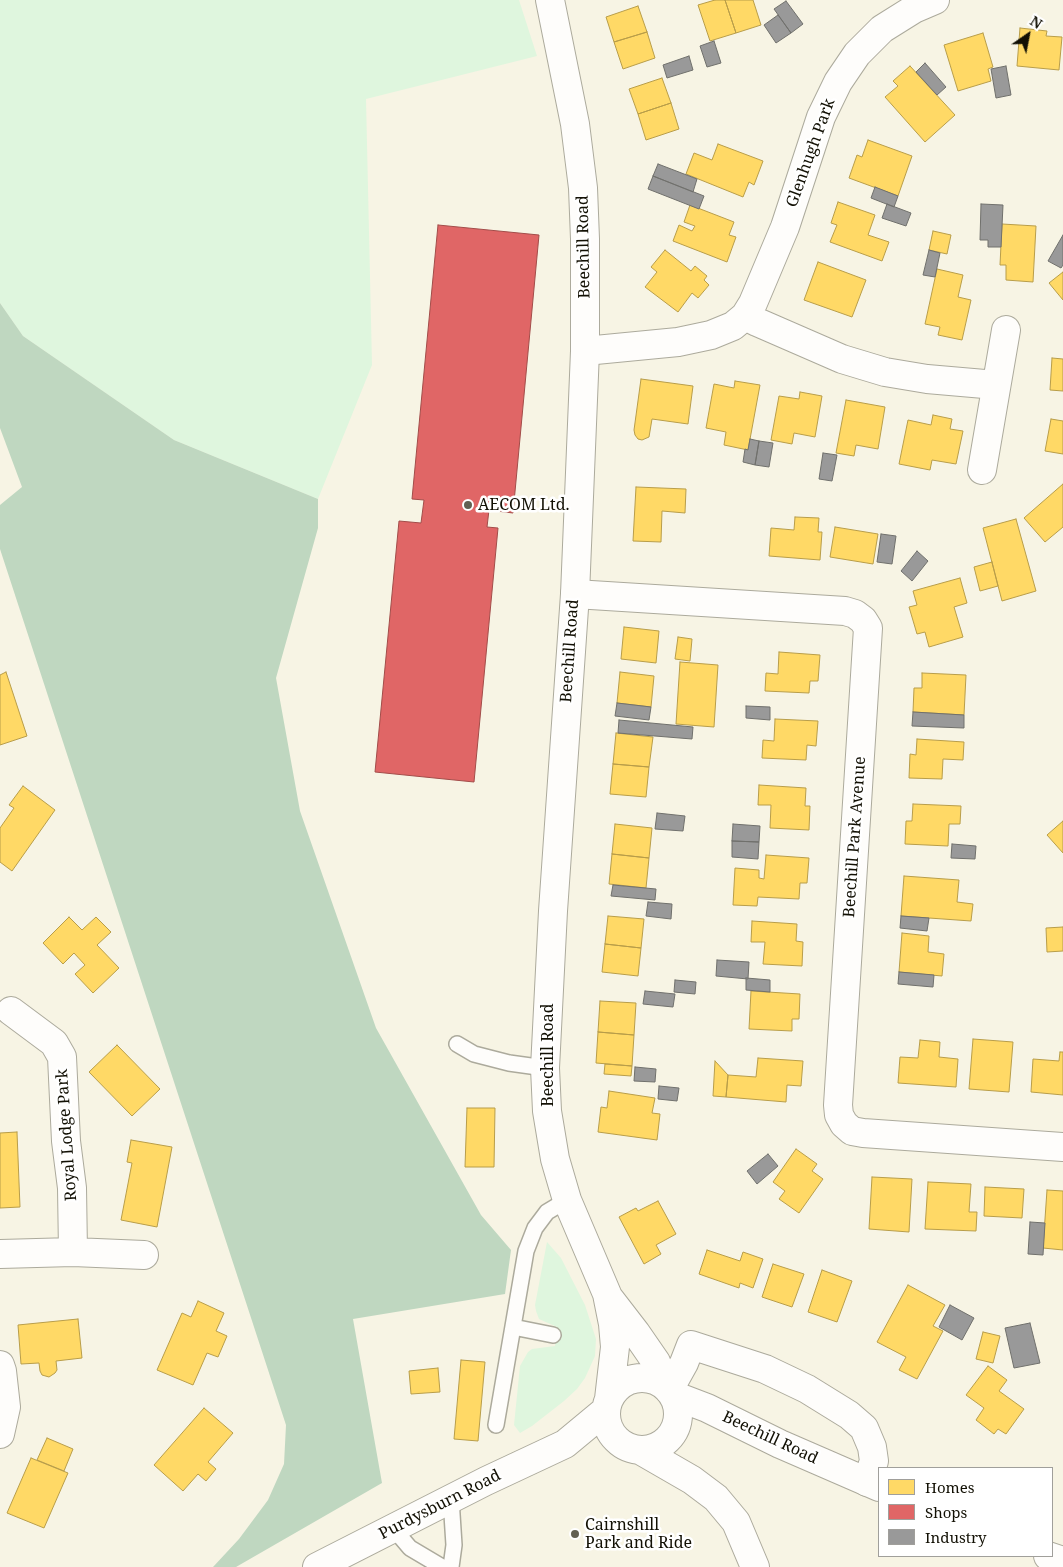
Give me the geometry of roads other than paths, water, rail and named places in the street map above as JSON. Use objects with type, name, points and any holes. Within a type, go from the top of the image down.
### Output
[{"type":"street","name":"Beechill Road","points":[[550,0],[575,124],[583,188],[585,350],[574,594],[553,911],[545,1068],[547,1111],[555,1159],[567,1200],[607,1294],[613,1324],[614,1347],[608,1404]]},
{"type":"street","name":"Glenhugh Park","points":[[585,350],[678,342],[711,335],[733,326],[745,316],[753,303],[781,235],[821,117],[838,82],[857,54],[882,29],[914,9],[935,0]]},
{"type":"street","points":[[745,316],[842,359],[885,372],[927,379],[996,386]]},
{"type":"street","points":[[982,470],[1006,330]]},
{"type":"street","name":"Beechill Park Avenue","points":[[574,594],[845,611],[855,614],[863,620],[868,628],[838,1104],[839,1115],[844,1124],[852,1131],[863,1133],[1063,1147]]},
{"type":"street","name":"Royal Lodge Park","points":[[11,1011],[54,1043],[62,1057],[66,1141],[72,1188],[73,1252]]},
{"type":"street","points":[[0,1254],[73,1252],[144,1255]]},
{"type":"street","name":"Beechill Road","points":[[607,1294],[656,1362],[669,1391],[780,1444],[873,1484],[874,1461],[872,1447],[864,1428],[849,1415],[807,1389],[765,1370],[691,1345],[669,1391]]},
{"type":"street","points":[[0,1365],[6,1407],[0,1434]]},
{"type":"street","points":[[635,1378],[646,1378],[656,1381],[669,1391],[677,1405],[676,1427],[670,1437],[662,1444],[651,1448],[635,1449],[622,1444],[610,1429],[607,1420],[608,1404],[616,1389],[624,1383],[635,1378]]},
{"type":"street","name":"Purdysburn Road","points":[[317,1567],[486,1481],[565,1444],[608,1404]]},
{"type":"street","name":"Purdysburn Road","points":[[565,1444],[635,1449],[692,1480],[716,1498],[736,1522],[755,1567]]},
{"type":"street","points":[[1051,1557],[1063,1561]]},
{"type":"lane","points":[[457,1044],[474,1054],[510,1063],[545,1068]]},
{"type":"lane","points":[[496,1425],[526,1251],[535,1228],[548,1212],[567,1200]]},
{"type":"lane","points":[[513,1327],[553,1334]]},
{"type":"lane","points":[[451,1499],[454,1545],[451,1567]]},
{"type":"lane","points":[[394,1528],[410,1548],[442,1567]]},
{"type":"place","name":"AECOM Ltd.","points":[[468,505]]},
{"type":"place","name":"Cairnshill Park and Ride","points":[[575,1534]]}]
